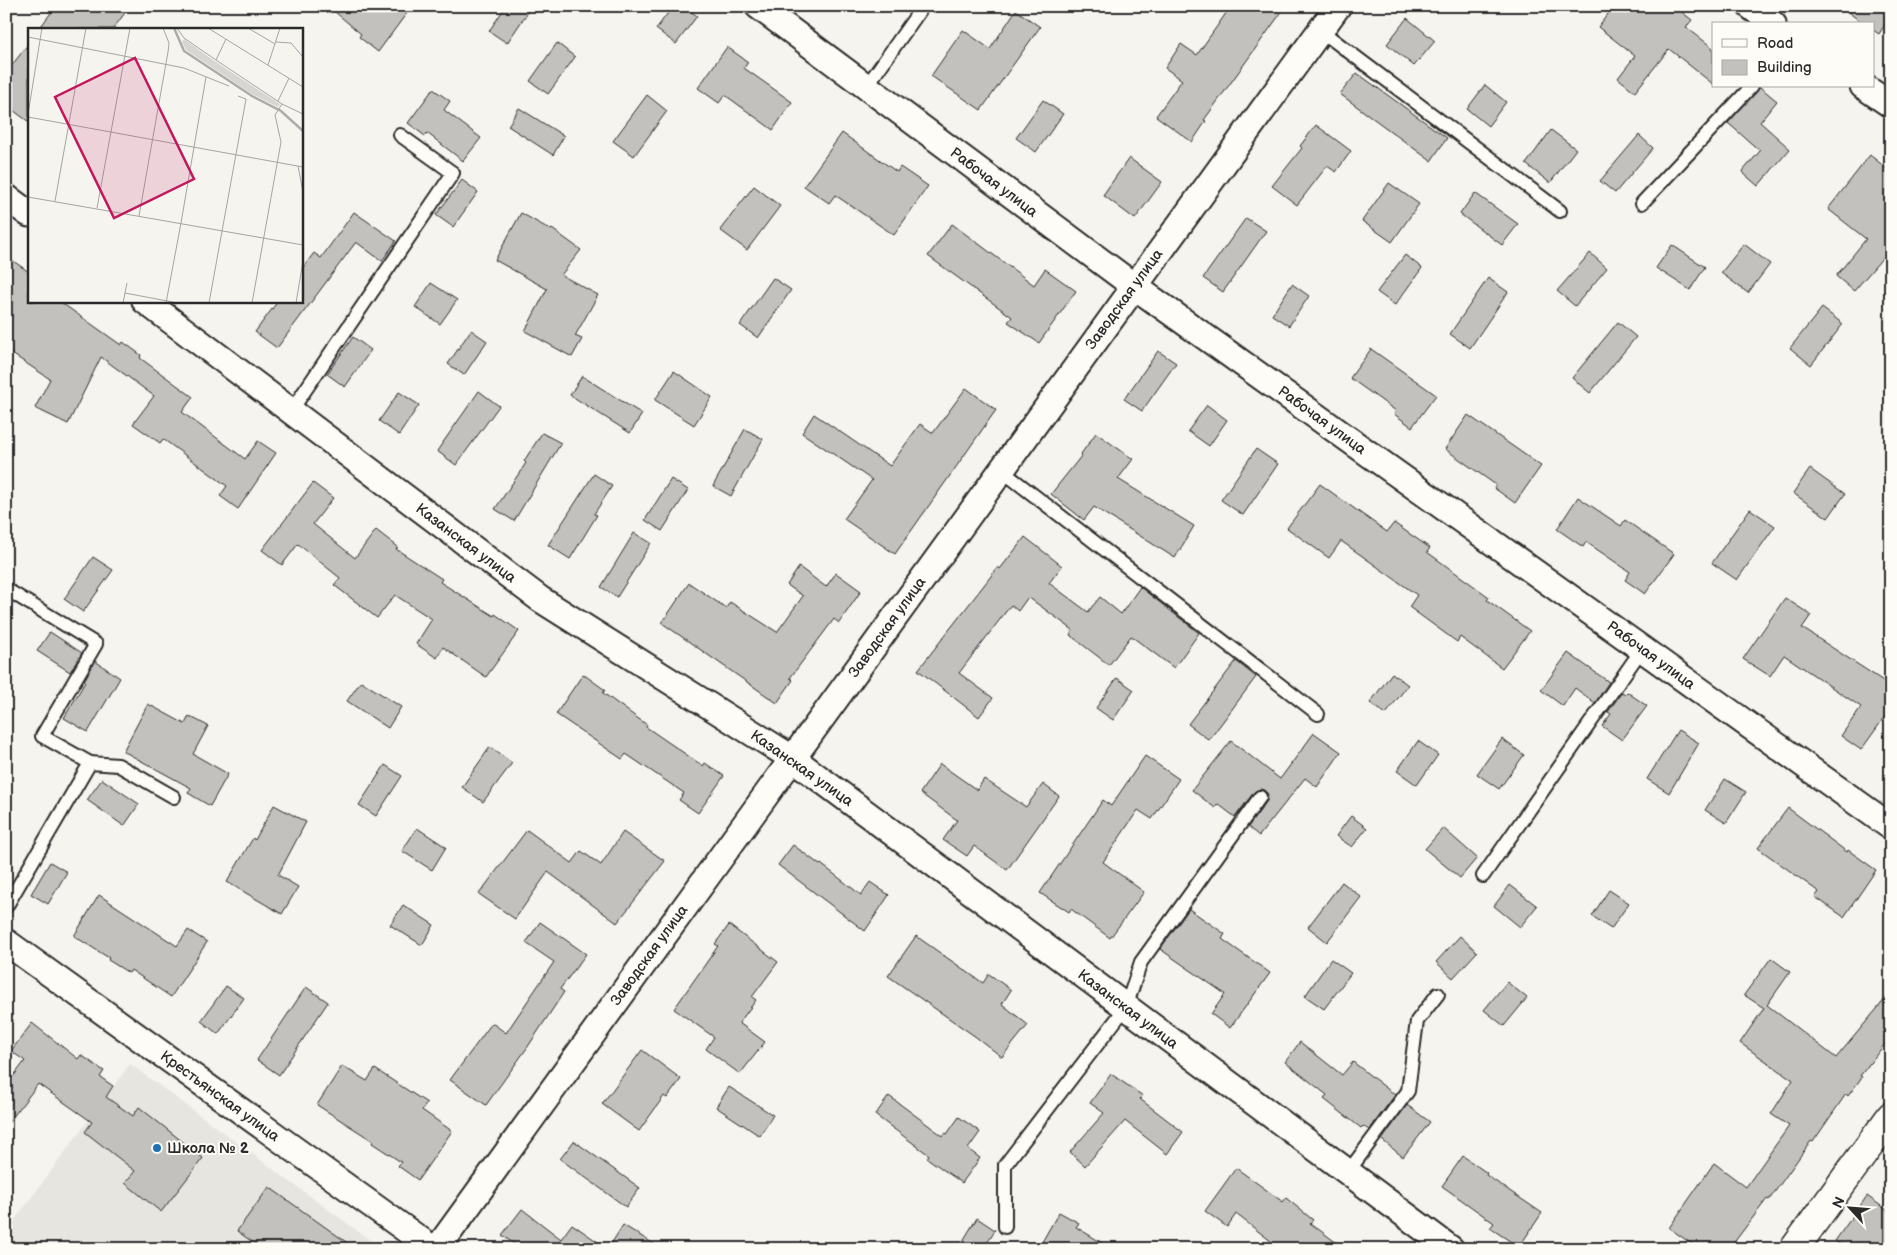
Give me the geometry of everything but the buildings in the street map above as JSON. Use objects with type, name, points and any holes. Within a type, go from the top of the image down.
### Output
[{"type":"main road","points":[[1794,1249],[1891,1116]]},
{"type":"street","name":"Рабочая улица","points":[[758,6],[1134,286],[1891,827]]},
{"type":"street","name":"Заводская улица","points":[[437,1249],[1338,6]]},
{"type":"street","points":[[1750,6],[1770,22]]},
{"type":"street","points":[[1866,88],[1891,106]]},
{"type":"street","points":[[6,197],[28,213]]},
{"type":"street","name":"Казанская улица","points":[[146,302],[540,599],[792,758],[1451,1249]]},
{"type":"street","name":"Крестьянская улица","points":[[6,942],[433,1249]]},
{"type":"lane","points":[[866,87],[923,6]]},
{"type":"lane","points":[[1320,30],[1560,211]]},
{"type":"lane","points":[[1642,203],[1750,88]]},
{"type":"lane","points":[[291,411],[453,173],[400,135]]},
{"type":"lane","points":[[1001,470],[1318,714]]},
{"type":"lane","points":[[6,589],[96,644],[42,736],[90,763],[118,765],[174,797]]},
{"type":"lane","points":[[1483,876],[1642,649]]},
{"type":"lane","points":[[6,907],[90,763]]},
{"type":"lane","points":[[1005,1227],[1006,1165],[1126,1007],[1141,962],[1260,796]]},
{"type":"lane","points":[[1348,1172],[1408,1091],[1417,1020],[1438,994]]},
{"type":"shaded area","name":"Школа № 2","points":[[130,1064],[382,1249],[6,1249],[6,1232]]},
{"type":"place","name":"Школа № 2","points":[[157,1148]]}]
